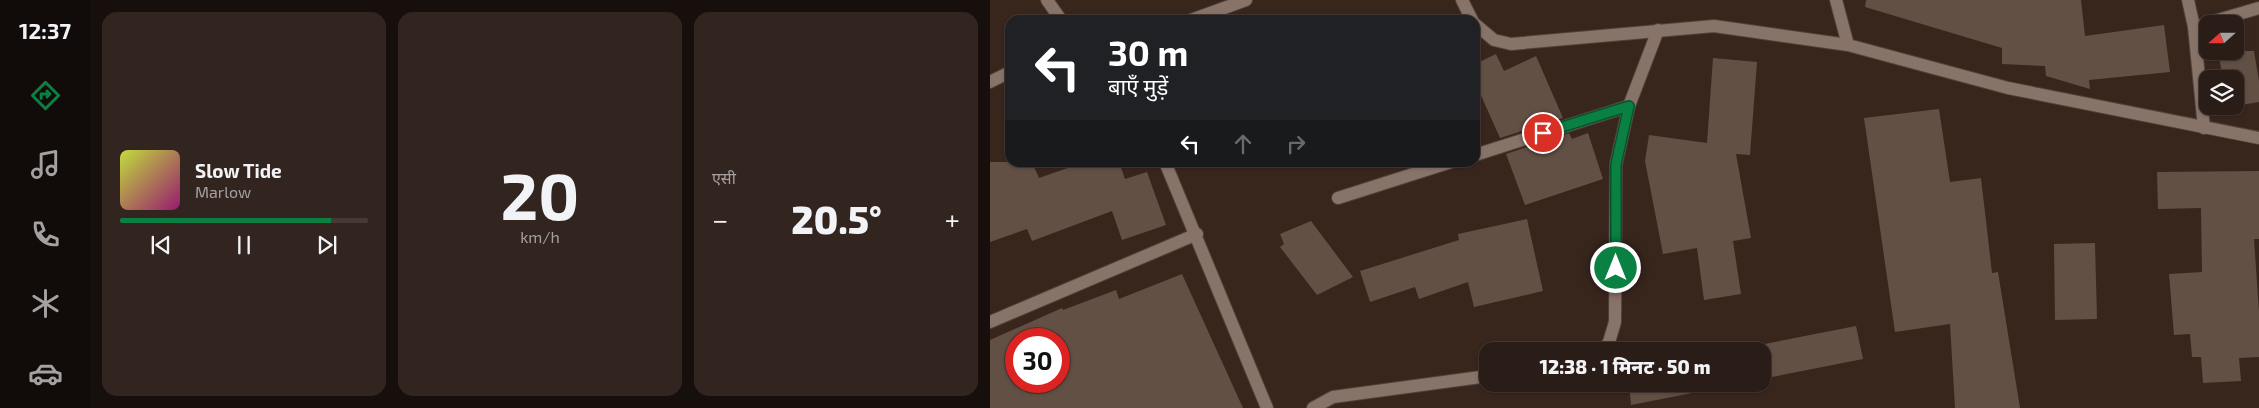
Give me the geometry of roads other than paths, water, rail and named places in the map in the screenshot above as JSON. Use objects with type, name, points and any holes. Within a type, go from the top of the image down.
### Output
[{"type":"street","points":[[1047,0],[1058,15]]},
{"type":"street","points":[[1204,15],[1246,0]]},
{"type":"street","points":[[1462,0],[1470,15]]},
{"type":"street","points":[[1836,0],[1848,45]]},
{"type":"street","points":[[2188,0],[2194,27],[2204,128]]},
{"type":"street","points":[[2194,27],[2259,8]]},
{"type":"street","points":[[1480,28],[1494,40],[1511,44],[1714,26],[1848,45],[2008,88],[2259,138]]},
{"type":"street","points":[[1609,342],[1615,322],[1616,164],[1629,106],[1658,30]]},
{"type":"street","points":[[990,82],[1005,74]]},
{"type":"street","points":[[1480,153],[1629,106]]},
{"type":"street","points":[[1167,167],[1197,234],[1267,408]]},
{"type":"street","points":[[1338,198],[1435,167]]},
{"type":"street","points":[[990,322],[1197,234]]},
{"type":"street","points":[[1313,408],[1332,397],[1479,377]]}]
